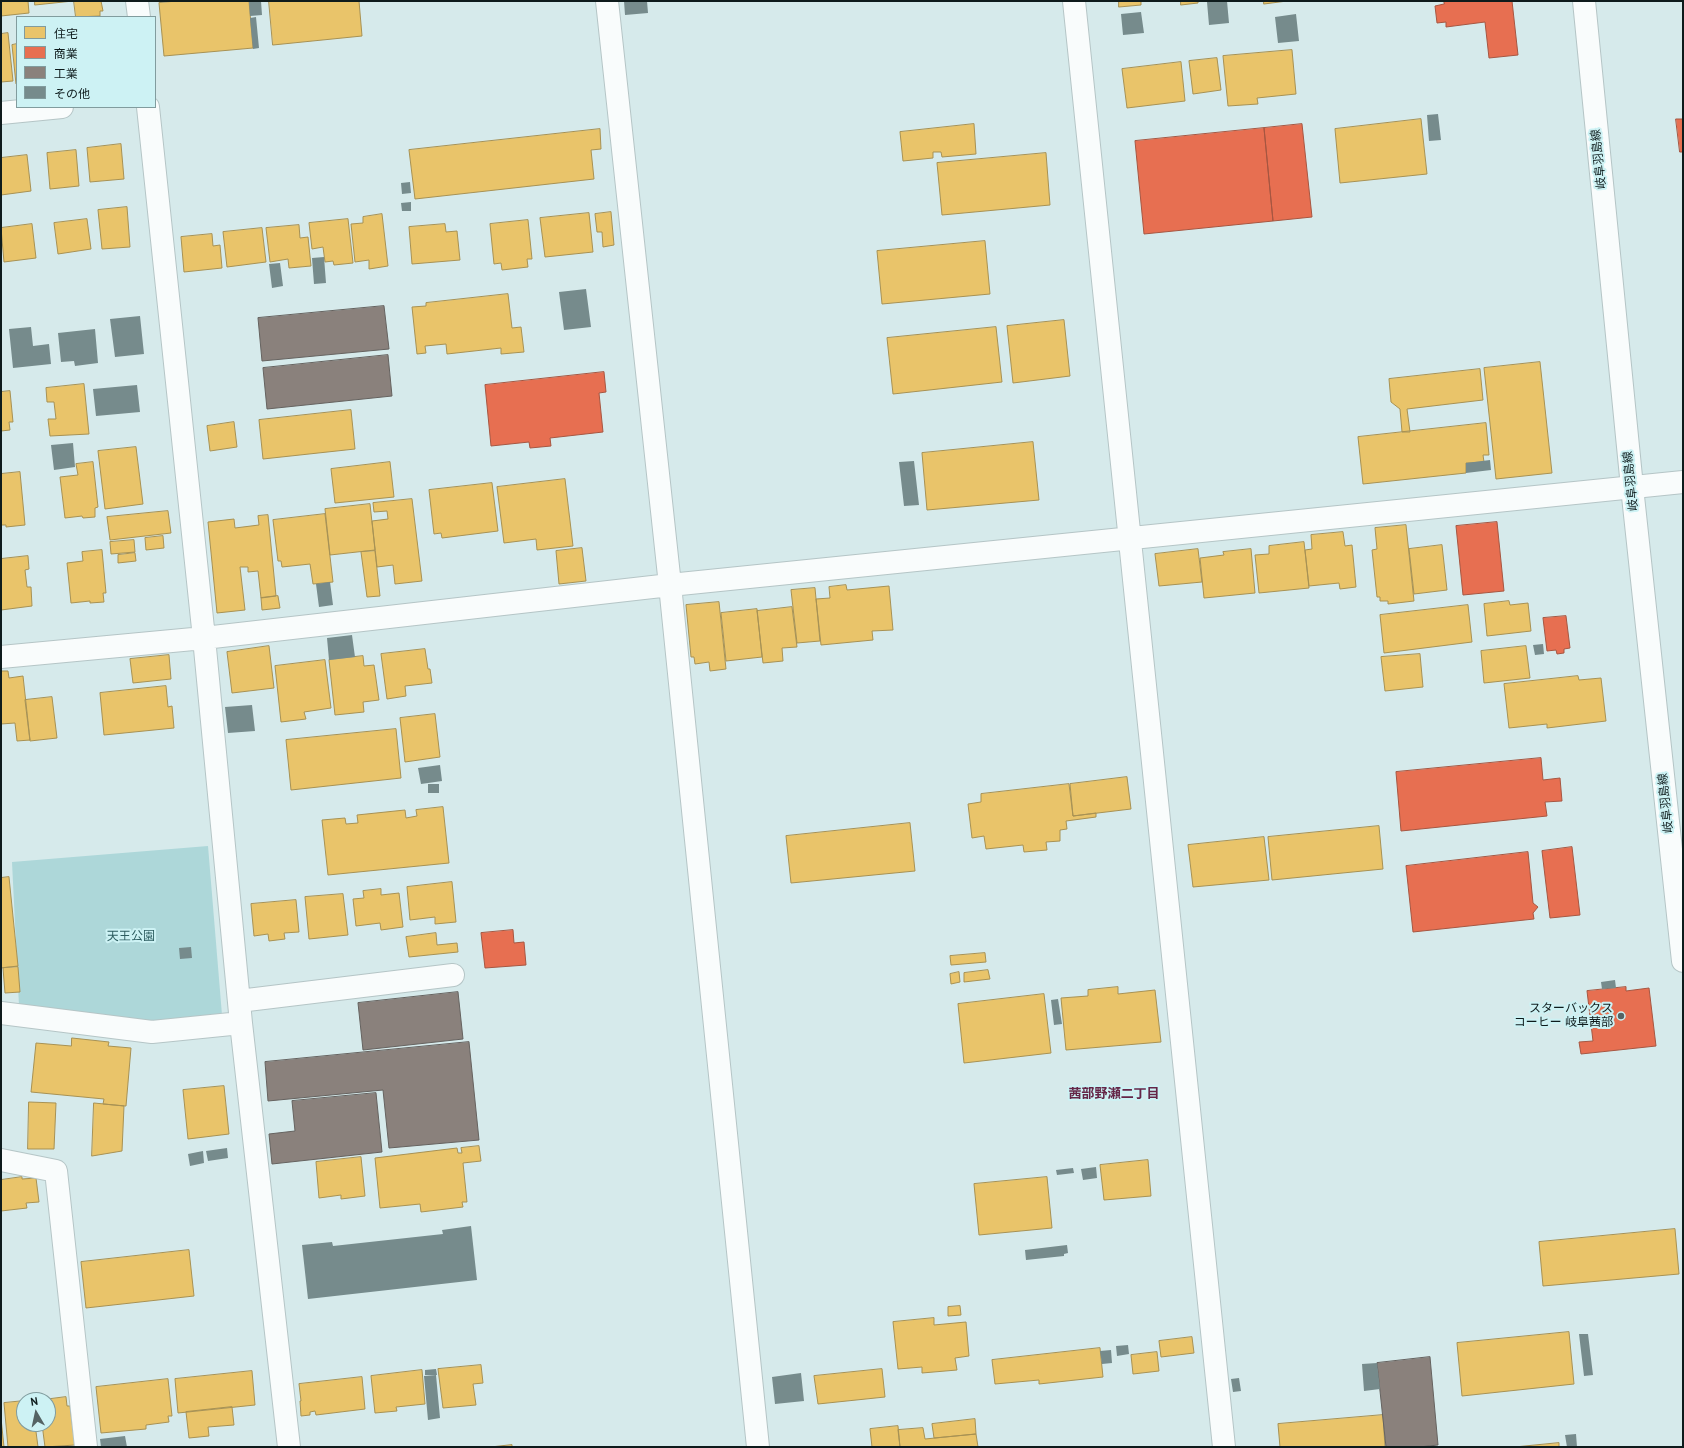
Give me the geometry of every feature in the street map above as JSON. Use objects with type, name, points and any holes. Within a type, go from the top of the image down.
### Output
[{"type":"street","points":[[137,1],[139,16]]},
{"type":"street","points":[[607,1],[670,585],[758,1447]]},
{"type":"street","points":[[1074,1],[1224,1447]]},
{"type":"street","name":"岐阜羽島線","points":[[1584,1],[1632,487],[1683,961]]},
{"type":"street","points":[[1,113],[52,108]]},
{"type":"street","points":[[148,108],[204,638],[238,1001],[289,1447]]},
{"type":"street","points":[[1,657],[204,638],[670,585],[1683,482]]},
{"type":"street","points":[[238,1001],[453,975]]},
{"type":"street","points":[[1,1013],[152,1032],[241,1023]]},
{"type":"street","points":[[1,1160],[56,1171],[86,1447]]},
{"type":"green space","name":"天王公園","points":[[208,846],[222,1015],[132,1022],[19,1006],[12,862]]},
{"type":"building: 住宅","points":[[1,1],[28,1],[29,13],[1,16]]},
{"type":"building: 住宅","points":[[35,1],[73,1],[35,5]]},
{"type":"building: 住宅","points":[[74,1],[101,1],[103,11],[100,11],[100,16],[76,16]]},
{"type":"building: 住宅","points":[[177,1],[249,1],[253,48],[164,56],[159,3]]},
{"type":"building: 住宅","points":[[269,1],[359,1],[362,36],[273,45]]},
{"type":"building: 住宅","points":[[1119,1],[1141,1],[1141,5],[1119,7]]},
{"type":"building: 住宅","points":[[1181,1],[1198,1],[1198,3],[1181,5]]},
{"type":"building: 住宅","points":[[1264,1],[1287,1],[1264,4]]},
{"type":"building: 住宅","points":[[8,33],[13,81],[1,82],[1,34]]},
{"type":"building: 住宅","points":[[16,44],[16,84],[12,45]]},
{"type":"building: 住宅","points":[[1292,50],[1296,94],[1257,98],[1258,104],[1228,106],[1223,56]]},
{"type":"building: 住宅","points":[[1217,58],[1221,90],[1193,94],[1189,61]]},
{"type":"building: 住宅","points":[[1181,62],[1185,101],[1127,108],[1122,69]]},
{"type":"building: 住宅","points":[[1421,119],[1427,174],[1340,183],[1335,129]]},
{"type":"building: 住宅","points":[[974,124],[976,154],[942,157],[941,152],[933,152],[933,158],[903,161],[900,132]]},
{"type":"building: 住宅","points":[[600,129],[601,149],[591,150],[594,179],[415,199],[409,150]]},
{"type":"building: 住宅","points":[[121,144],[124,179],[90,182],[87,148]]},
{"type":"building: 住宅","points":[[76,150],[79,186],[50,189],[47,153]]},
{"type":"building: 住宅","points":[[1046,153],[1050,205],[942,215],[937,163]]},
{"type":"building: 住宅","points":[[27,155],[31,191],[1,195],[1,158]]},
{"type":"building: 住宅","points":[[127,207],[130,247],[102,249],[98,210]]},
{"type":"building: 住宅","points":[[611,212],[614,245],[603,247],[602,232],[597,232],[595,214]]},
{"type":"building: 住宅","points":[[589,213],[593,252],[545,257],[540,218]]},
{"type":"building: 住宅","points":[[382,214],[388,266],[369,269],[369,260],[355,262],[351,224],[363,223],[363,217]]},
{"type":"building: 住宅","points":[[87,219],[91,249],[58,254],[54,223]]},
{"type":"building: 住宅","points":[[348,219],[353,263],[334,265],[333,261],[325,262],[323,247],[312,249],[309,223]]},
{"type":"building: 住宅","points":[[528,220],[532,259],[527,259],[528,267],[502,270],[501,263],[494,264],[490,224]]},
{"type":"building: 住宅","points":[[32,224],[36,258],[4,262],[1,228]]},
{"type":"building: 住宅","points":[[445,224],[446,232],[457,231],[460,260],[412,264],[409,227]]},
{"type":"building: 住宅","points":[[299,225],[300,238],[308,237],[311,266],[289,268],[288,259],[270,262],[266,228]]},
{"type":"building: 住宅","points":[[262,228],[266,262],[227,267],[223,232]]},
{"type":"building: 住宅","points":[[212,234],[213,246],[220,245],[222,268],[184,272],[181,237]]},
{"type":"building: 住宅","points":[[985,241],[990,294],[882,304],[877,251]]},
{"type":"building: 住宅","points":[[508,294],[512,328],[521,327],[524,352],[501,354],[501,348],[447,354],[446,344],[425,346],[426,353],[417,354],[412,307],[426,306],[426,303]]},
{"type":"building: 住宅","points":[[1064,320],[1070,376],[1013,383],[1007,326]]},
{"type":"building: 住宅","points":[[996,327],[1002,382],[893,394],[887,338]]},
{"type":"building: 住宅","points":[[1540,362],[1552,473],[1496,479],[1484,368]]},
{"type":"building: 住宅","points":[[1480,369],[1483,400],[1407,409],[1410,432],[1402,432],[1400,409],[1391,402],[1389,379]]},
{"type":"building: 住宅","points":[[84,384],[89,434],[50,436],[48,419],[56,419],[54,402],[47,402],[46,388]]},
{"type":"building: 住宅","points":[[10,391],[13,422],[9,422],[10,430],[1,431],[1,392]]},
{"type":"building: 住宅","points":[[351,410],[355,449],[263,459],[259,420]]},
{"type":"building: 住宅","points":[[234,422],[237,447],[210,451],[207,426]]},
{"type":"building: 住宅","points":[[1486,423],[1489,455],[1483,455],[1484,462],[1466,463],[1466,473],[1363,484],[1358,437]]},
{"type":"building: 住宅","points":[[1033,442],[1039,500],[927,510],[922,453]]},
{"type":"building: 住宅","points":[[136,447],[143,504],[105,509],[98,451]]},
{"type":"building: 住宅","points":[[93,462],[98,507],[95,508],[95,517],[83,518],[82,516],[65,518],[60,477],[78,475],[76,464]]},
{"type":"building: 住宅","points":[[390,462],[394,497],[335,503],[331,469]]},
{"type":"building: 住宅","points":[[20,472],[25,525],[6,527],[6,525],[1,525],[1,474]]},
{"type":"building: 住宅","points":[[565,479],[573,546],[537,550],[536,539],[504,543],[497,487]]},
{"type":"building: 住宅","points":[[492,483],[498,531],[442,538],[441,533],[434,534],[429,490]]},
{"type":"building: 住宅","points":[[412,499],[422,581],[395,584],[393,565],[377,567],[372,521],[388,519],[387,511],[374,512],[373,503]]},
{"type":"building: 住宅","points":[[370,504],[375,550],[330,555],[325,509]]},
{"type":"building: 住宅","points":[[168,511],[171,533],[110,540],[107,517]]},
{"type":"building: 住宅","points":[[325,514],[333,582],[313,584],[310,564],[282,567],[281,561],[278,561],[273,520]]},
{"type":"building: 住宅","points":[[268,515],[276,596],[261,598],[258,571],[248,572],[248,567],[240,567],[245,610],[217,613],[208,522],[234,519],[235,528],[259,525],[258,516]]},
{"type":"building: 住宅","points":[[1406,525],[1414,601],[1388,604],[1388,601],[1380,601],[1380,597],[1377,597],[1372,550],[1377,549],[1375,528]]},
{"type":"building: 住宅","points":[[1343,532],[1345,546],[1352,545],[1356,587],[1340,589],[1339,583],[1309,586],[1305,550],[1312,549],[1311,535]]},
{"type":"building: 住宅","points":[[163,536],[164,548],[146,550],[145,538]]},
{"type":"building: 住宅","points":[[134,540],[135,552],[111,554],[110,542]]},
{"type":"building: 住宅","points":[[1304,542],[1309,588],[1259,593],[1255,555],[1269,554],[1269,546]]},
{"type":"building: 住宅","points":[[1442,545],[1447,590],[1414,594],[1409,549]]},
{"type":"building: 住宅","points":[[582,548],[586,581],[559,584],[556,551]]},
{"type":"building: 住宅","points":[[1198,549],[1202,582],[1159,586],[1155,554]]},
{"type":"building: 住宅","points":[[1251,549],[1255,593],[1204,598],[1200,558],[1224,555],[1223,552]]},
{"type":"building: 住宅","points":[[102,550],[106,593],[103,593],[104,602],[90,603],[90,601],[71,603],[67,563],[83,561],[82,552]]},
{"type":"building: 住宅","points":[[375,551],[380,596],[367,597],[361,552]]},
{"type":"building: 住宅","points":[[135,553],[136,561],[118,563],[118,555]]},
{"type":"building: 住宅","points":[[28,556],[29,569],[25,570],[27,587],[31,587],[32,606],[1,610],[1,559]]},
{"type":"building: 住宅","points":[[846,585],[847,590],[889,586],[893,630],[872,631],[873,640],[821,645],[816,599],[830,598],[829,587]]},
{"type":"building: 住宅","points":[[815,588],[820,641],[797,643],[791,590]]},
{"type":"building: 住宅","points":[[278,596],[280,608],[262,610],[261,598]]},
{"type":"building: 住宅","points":[[1509,601],[1510,605],[1528,603],[1531,631],[1487,636],[1484,604]]},
{"type":"building: 住宅","points":[[719,602],[726,669],[710,671],[709,662],[695,664],[694,657],[691,657],[686,605]]},
{"type":"building: 住宅","points":[[1468,605],[1472,642],[1384,653],[1380,615]]},
{"type":"building: 住宅","points":[[792,607],[797,647],[782,648],[783,661],[763,663],[757,611]]},
{"type":"building: 住宅","points":[[757,609],[762,657],[726,661],[721,613]]},
{"type":"building: 住宅","points":[[269,646],[274,688],[232,693],[227,652]]},
{"type":"building: 住宅","points":[[1526,646],[1530,678],[1484,683],[1481,651]]},
{"type":"building: 住宅","points":[[425,649],[432,683],[405,686],[406,696],[387,699],[381,654]]},
{"type":"building: 住宅","points":[[1420,654],[1423,687],[1385,691],[1381,657]]},
{"type":"building: 住宅","points":[[169,655],[171,679],[133,683],[130,659]]},
{"type":"building: 住宅","points":[[363,656],[364,666],[374,665],[379,700],[363,702],[364,712],[335,715],[329,660]]},
{"type":"building: 住宅","points":[[325,660],[331,708],[304,712],[306,719],[281,722],[275,666]]},
{"type":"building: 住宅","points":[[1,671],[8,671],[9,678],[23,676],[30,740],[17,741],[15,723],[1,724]]},
{"type":"building: 住宅","points":[[1578,676],[1579,680],[1601,678],[1606,721],[1547,728],[1547,724],[1509,728],[1504,684]]},
{"type":"building: 住宅","points":[[166,686],[168,707],[172,706],[174,728],[104,735],[100,693]]},
{"type":"building: 住宅","points":[[52,697],[57,738],[30,741],[25,700]]},
{"type":"building: 住宅","points":[[435,714],[440,757],[405,762],[400,718]]},
{"type":"building: 住宅","points":[[396,729],[401,778],[291,790],[286,740]]},
{"type":"building: 住宅","points":[[1127,777],[1131,809],[1073,816],[1070,784]]},
{"type":"building: 住宅","points":[[1069,784],[1073,816],[1096,813],[1096,817],[1066,821],[1067,829],[1060,830],[1060,841],[1046,842],[1047,850],[1024,852],[1023,845],[986,849],[984,836],[972,838],[968,804],[981,802],[981,794]]},
{"type":"building: 住宅","points":[[443,807],[449,863],[328,875],[322,820],[345,818],[346,824],[358,823],[357,815],[405,810],[406,818],[417,816],[416,810]]},
{"type":"building: 住宅","points":[[910,823],[915,871],[791,883],[786,836]]},
{"type":"building: 住宅","points":[[1379,826],[1383,869],[1272,880],[1268,837]]},
{"type":"building: 住宅","points":[[1264,837],[1269,880],[1193,887],[1188,845]]},
{"type":"building: 住宅","points":[[9,877],[18,966],[1,968],[1,878]]},
{"type":"building: 住宅","points":[[452,882],[456,922],[435,924],[435,917],[410,920],[407,887]]},
{"type":"building: 住宅","points":[[381,889],[381,895],[399,893],[403,927],[381,930],[380,923],[356,926],[353,899],[364,898],[363,891]]},
{"type":"building: 住宅","points":[[343,894],[348,935],[309,939],[305,897]]},
{"type":"building: 住宅","points":[[296,900],[299,932],[284,933],[285,939],[269,941],[268,934],[254,936],[251,904]]},
{"type":"building: 住宅","points":[[436,933],[437,945],[457,943],[458,952],[409,957],[406,937]]},
{"type":"building: 住宅","points":[[985,953],[986,962],[951,965],[950,956]]},
{"type":"building: 住宅","points":[[18,967],[20,992],[5,993],[3,968]]},
{"type":"building: 住宅","points":[[988,970],[990,979],[964,982],[964,973]]},
{"type":"building: 住宅","points":[[959,972],[960,982],[951,984],[950,974]]},
{"type":"building: 住宅","points":[[1118,987],[1118,994],[1155,990],[1161,1042],[1066,1050],[1061,998],[1088,996],[1088,990]]},
{"type":"building: 住宅","points":[[1044,994],[1051,1053],[964,1063],[958,1004]]},
{"type":"building: 住宅","points":[[72,1038],[109,1042],[108,1046],[131,1048],[126,1106],[103,1104],[104,1099],[31,1092],[36,1043],[71,1046]]},
{"type":"building: 住宅","points":[[224,1086],[229,1134],[188,1139],[183,1090]]},
{"type":"building: 住宅","points":[[29,1102],[56,1103],[54,1149],[28,1149]]},
{"type":"building: 住宅","points":[[94,1103],[124,1106],[122,1151],[92,1156]]},
{"type":"building: 住宅","points":[[479,1146],[481,1161],[463,1163],[467,1202],[462,1202],[463,1207],[421,1212],[420,1204],[380,1208],[375,1158],[457,1148],[458,1153],[462,1153],[461,1148]]},
{"type":"building: 住宅","points":[[361,1157],[365,1196],[341,1199],[341,1195],[319,1198],[316,1162]]},
{"type":"building: 住宅","points":[[1148,1160],[1151,1196],[1104,1200],[1100,1165]]},
{"type":"building: 住宅","points":[[22,1177],[22,1179],[36,1178],[39,1202],[26,1203],[27,1208],[1,1211],[1,1180]]},
{"type":"building: 住宅","points":[[1047,1177],[1052,1228],[979,1235],[974,1184]]},
{"type":"building: 住宅","points":[[1675,1229],[1679,1274],[1543,1286],[1539,1242]]},
{"type":"building: 住宅","points":[[189,1250],[194,1296],[86,1308],[81,1262]]},
{"type":"building: 住宅","points":[[960,1306],[961,1315],[948,1316],[948,1307]]},
{"type":"building: 住宅","points":[[934,1318],[934,1325],[966,1322],[969,1356],[955,1358],[957,1370],[922,1373],[922,1367],[898,1369],[893,1322]]},
{"type":"building: 住宅","points":[[1569,1332],[1574,1384],[1462,1396],[1457,1343]]},
{"type":"building: 住宅","points":[[1192,1337],[1194,1353],[1161,1357],[1159,1341]]},
{"type":"building: 住宅","points":[[1100,1348],[1103,1377],[1039,1384],[1039,1380],[995,1384],[992,1360]]},
{"type":"building: 住宅","points":[[1157,1352],[1159,1371],[1133,1374],[1131,1355]]},
{"type":"building: 住宅","points":[[481,1365],[483,1383],[473,1384],[476,1405],[443,1408],[438,1369]]},
{"type":"building: 住宅","points":[[882,1369],[885,1397],[818,1404],[814,1376]]},
{"type":"building: 住宅","points":[[422,1370],[425,1404],[396,1407],[397,1411],[375,1413],[371,1376]]},
{"type":"building: 住宅","points":[[252,1371],[255,1405],[178,1413],[175,1379]]},
{"type":"building: 住宅","points":[[362,1377],[365,1409],[316,1415],[315,1411],[310,1412],[310,1415],[301,1416],[299,1384]]},
{"type":"building: 住宅","points":[[168,1379],[172,1416],[168,1416],[169,1422],[146,1425],[146,1429],[101,1433],[96,1387]]},
{"type":"building: 住宅","points":[[66,1397],[67,1406],[70,1406],[75,1445],[45,1447],[43,1432],[56,1432],[56,1398]]},
{"type":"building: 住宅","points":[[16,1402],[16,1432],[36,1432],[38,1447],[8,1447],[4,1403]]},
{"type":"building: 住宅","points":[[232,1407],[234,1425],[208,1427],[209,1436],[189,1438],[186,1412]]},
{"type":"building: 住宅","points":[[1383,1415],[1385,1447],[1280,1447],[1278,1424]]},
{"type":"building: 住宅","points":[[1,1418],[4,1447],[1,1447]]},
{"type":"building: 住宅","points":[[975,1419],[976,1434],[934,1438],[932,1424]]},
{"type":"building: 住宅","points":[[898,1426],[900,1447],[872,1447],[870,1429]]},
{"type":"building: 住宅","points":[[923,1428],[925,1439],[976,1434],[978,1447],[900,1447],[898,1430]]},
{"type":"building: 住宅","points":[[1559,1443],[1559,1447],[1515,1447]]},
{"type":"building: 住宅","points":[[512,1445],[512,1447],[491,1447]]},
{"type":"building: 商業","points":[[1444,1],[1512,1],[1518,55],[1489,58],[1485,22],[1446,27],[1446,22],[1437,23],[1435,6],[1444,4]]},
{"type":"building: 商業","points":[[1676,119],[1683,119],[1683,152],[1680,152]]},
{"type":"building: 商業","points":[[1302,124],[1312,217],[1273,221],[1264,128]]},
{"type":"building: 商業","points":[[1264,128],[1273,221],[1144,234],[1135,141]]},
{"type":"building: 商業","points":[[604,372],[606,392],[599,393],[603,432],[550,438],[551,446],[530,448],[529,442],[491,446],[485,385]]},
{"type":"building: 商業","points":[[1497,522],[1504,591],[1463,595],[1456,526]]},
{"type":"building: 商業","points":[[1566,616],[1570,648],[1564,649],[1564,653],[1557,654],[1556,650],[1547,651],[1543,618]]},
{"type":"building: 商業","points":[[1541,758],[1543,780],[1560,778],[1562,801],[1545,802],[1547,816],[1401,831],[1396,772]]},
{"type":"building: 商業","points":[[1572,847],[1580,915],[1550,918],[1542,851]]},
{"type":"building: 商業","points":[[1528,852],[1533,903],[1538,907],[1533,913],[1534,919],[1413,932],[1406,866]]},
{"type":"building: 商業","points":[[513,930],[514,943],[524,942],[526,965],[485,968],[481,933]]},
{"type":"building: 商業","name":"スターバックス コーヒー 岐阜茜部","points":[[1626,987],[1626,991],[1649,988],[1656,1046],[1581,1054],[1579,1042],[1593,1041],[1587,991]]},
{"type":"building: 工業","points":[[384,306],[389,349],[262,361],[258,318]]},
{"type":"building: 工業","points":[[388,355],[392,396],[267,409],[263,368]]},
{"type":"building: 工業","points":[[458,992],[463,1039],[363,1050],[358,1003]]},
{"type":"building: 工業","points":[[469,1042],[479,1140],[389,1148],[383,1090],[268,1101],[265,1062]]},
{"type":"building: 工業","points":[[376,1093],[382,1152],[272,1164],[269,1134],[295,1131],[292,1101]]},
{"type":"building: 工業","points":[[1430,1357],[1438,1445],[1419,1447],[1386,1447],[1377,1363]]},
{"type":"building: その他","points":[[249,1],[261,1],[262,15],[250,16]]},
{"type":"building: その他","points":[[624,1],[647,1],[648,13],[625,15]]},
{"type":"building: その他","points":[[1227,1],[1229,23],[1209,25],[1207,2]]},
{"type":"building: その他","points":[[1141,12],[1144,33],[1123,35],[1121,14]]},
{"type":"building: その他","points":[[1296,14],[1299,41],[1278,43],[1275,17]]},
{"type":"building: その他","points":[[256,17],[259,48],[253,49],[250,18]]},
{"type":"building: その他","points":[[1438,114],[1441,140],[1429,141],[1427,115]]},
{"type":"building: その他","points":[[410,182],[411,193],[402,194],[401,183]]},
{"type":"building: その他","points":[[411,202],[411,211],[402,211],[401,203]]},
{"type":"building: その他","points":[[324,257],[326,283],[314,284],[312,258]]},
{"type":"building: その他","points":[[280,263],[283,286],[272,288],[269,264]]},
{"type":"building: その他","points":[[586,289],[591,327],[564,330],[559,292]]},
{"type":"building: その他","points":[[140,316],[144,354],[115,357],[110,319]]},
{"type":"building: その他","points":[[31,327],[33,346],[49,344],[51,364],[13,368],[9,329]]},
{"type":"building: その他","points":[[95,329],[98,363],[75,366],[74,361],[61,362],[58,333]]},
{"type":"building: その他","points":[[137,385],[140,412],[96,416],[93,389]]},
{"type":"building: その他","points":[[73,443],[75,467],[54,470],[51,445]]},
{"type":"building: その他","points":[[1490,460],[1491,470],[1466,473],[1466,463]]},
{"type":"building: その他","points":[[914,461],[919,505],[904,506],[899,462]]},
{"type":"building: その他","points":[[330,582],[333,605],[319,607],[316,584]]},
{"type":"building: その他","points":[[352,635],[355,657],[329,660],[327,638]]},
{"type":"building: その他","points":[[1543,644],[1544,654],[1535,655],[1533,645]]},
{"type":"building: その他","points":[[252,705],[255,731],[228,733],[225,707]]},
{"type":"building: その他","points":[[440,765],[442,781],[421,784],[418,768]]},
{"type":"building: その他","points":[[428,784],[439,784],[439,793],[428,793]]},
{"type":"building: その他","points":[[191,947],[192,958],[180,959],[179,948]]},
{"type":"building: その他","points":[[1615,980],[1616,988],[1602,989],[1601,982]]},
{"type":"building: その他","points":[[1058,999],[1062,1024],[1054,1025],[1051,1000]]},
{"type":"building: その他","points":[[227,1148],[228,1158],[208,1161],[206,1151]]},
{"type":"building: その他","points":[[203,1151],[204,1163],[190,1166],[188,1154]]},
{"type":"building: その他","points":[[1096,1167],[1097,1178],[1083,1180],[1081,1169]]},
{"type":"building: その他","points":[[1073,1168],[1074,1173],[1057,1175],[1056,1170]]},
{"type":"building: その他","points":[[471,1226],[477,1280],[308,1299],[302,1245],[332,1242],[333,1246],[443,1234],[442,1230]]},
{"type":"building: その他","points":[[1067,1245],[1068,1253],[1064,1254],[1064,1256],[1026,1260],[1025,1250]]},
{"type":"building: その他","points":[[1579,1334],[1588,1334],[1593,1375],[1584,1376]]},
{"type":"building: その他","points":[[1128,1345],[1129,1354],[1117,1356],[1116,1346]]},
{"type":"building: その他","points":[[1111,1350],[1112,1363],[1102,1364],[1100,1351]]},
{"type":"building: その他","points":[[1377,1363],[1380,1389],[1364,1391],[1362,1364]]},
{"type":"building: その他","points":[[436,1369],[437,1375],[425,1375],[425,1370]]},
{"type":"building: その他","points":[[801,1373],[804,1401],[775,1404],[772,1377]]},
{"type":"building: その他","points":[[436,1375],[440,1418],[428,1420],[424,1376]]},
{"type":"building: その他","points":[[1239,1378],[1241,1391],[1233,1392],[1231,1379]]},
{"type":"building: その他","points":[[1576,1434],[1577,1447],[1567,1447],[1565,1435]]},
{"type":"building: その他","points":[[125,1436],[127,1447],[101,1447],[100,1439]]},
{"type":"place","name":"スターバックス コーヒー 岐阜茜部","points":[[1621,1016]]},
{"type":"district","name":"茜部野瀬二丁目","points":[[1114,1094]]}]
